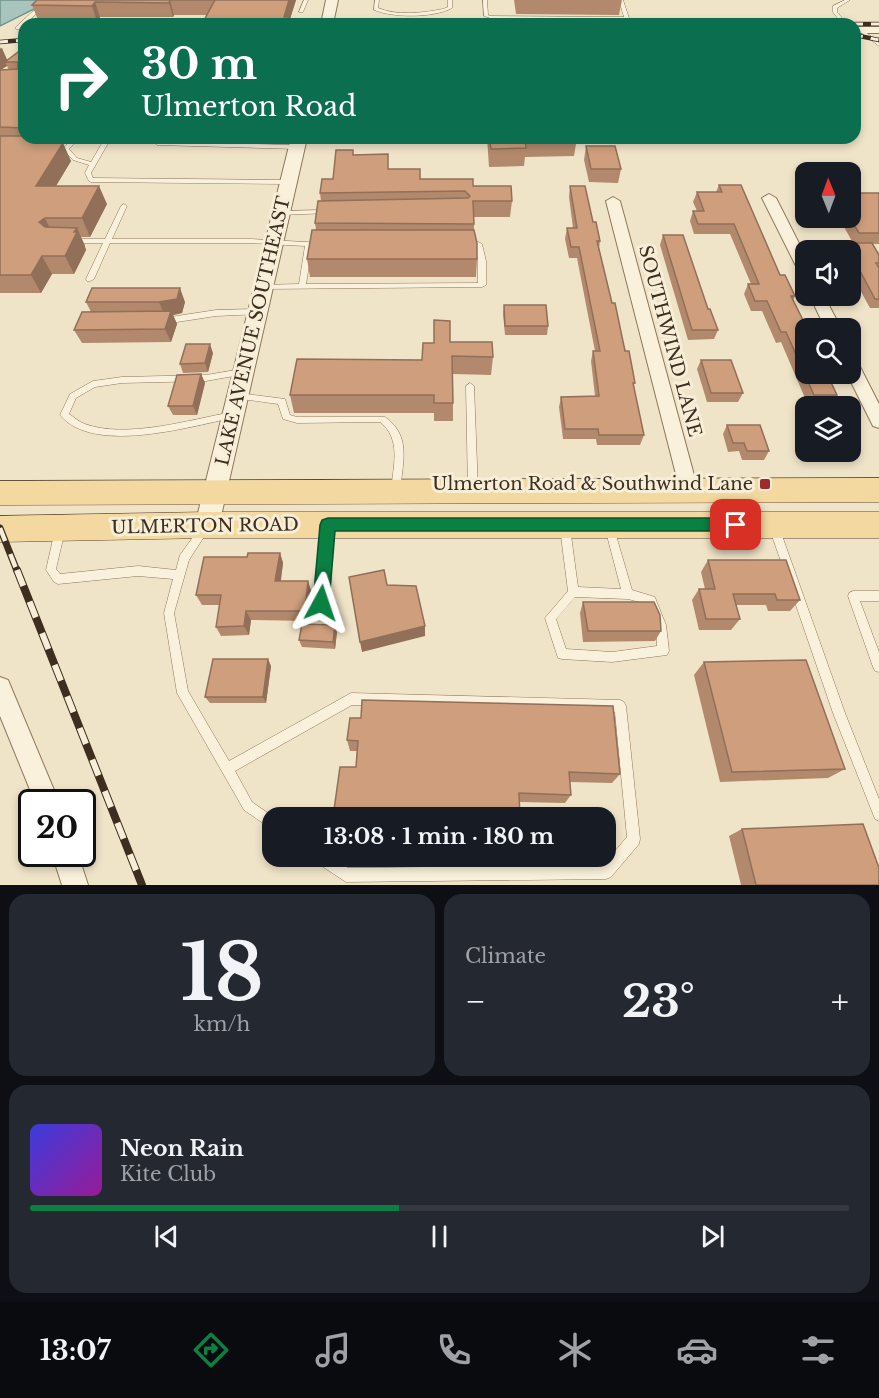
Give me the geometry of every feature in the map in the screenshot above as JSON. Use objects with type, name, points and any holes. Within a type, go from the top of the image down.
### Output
[{"type":"main road","name":"ULMERTON ROAD","points":[[0,493],[879,490]]},
{"type":"main road","points":[[609,525],[611,514],[626,509],[879,507]]},
{"type":"main road","name":"ULMERTON ROAD","points":[[0,529],[207,525],[879,525]]},
{"type":"street","points":[[328,18],[332,0]]},
{"type":"street","points":[[861,30],[879,30]]},
{"type":"street","name":"LAKE AVENUE SOUTHEAST","points":[[207,525],[298,144]]},
{"type":"street","points":[[769,198],[795,250]]},
{"type":"street","name":"SOUTHWIND LANE","points":[[612,201],[689,490]]},
{"type":"street","points":[[861,384],[878,418]]},
{"type":"street","points":[[0,688],[42,789]]},
{"type":"street","points":[[69,867],[75,885]]},
{"type":"lane","points":[[29,18],[58,0]]},
{"type":"lane","points":[[301,12],[306,0]]},
{"type":"lane","points":[[377,0],[376,9],[385,13],[440,12],[450,8],[450,0]]},
{"type":"lane","points":[[485,0],[486,16],[490,17],[626,18],[621,0]]},
{"type":"lane","points":[[840,18],[835,12],[835,7],[848,0]]},
{"type":"lane","points":[[861,32],[879,44]]},
{"type":"lane","points":[[43,150],[66,149],[71,144]]},
{"type":"lane","points":[[105,144],[88,174],[92,180],[288,182]]},
{"type":"lane","points":[[66,149],[75,159],[93,164]]},
{"type":"lane","points":[[90,279],[124,206]]},
{"type":"lane","points":[[281,213],[339,212]]},
{"type":"lane","points":[[64,241],[251,241],[273,244],[327,245]]},
{"type":"lane","points":[[263,287],[482,285],[482,261],[478,244],[455,244]]},
{"type":"lane","points":[[302,287],[309,245]]},
{"type":"lane","points":[[154,321],[216,313],[257,312]]},
{"type":"lane","points":[[242,372],[206,378],[122,380],[93,384],[73,396],[64,415],[73,424],[90,429],[136,433],[234,406],[282,401],[286,417],[297,420],[382,419],[393,425],[399,437],[396,491]]},
{"type":"lane","points":[[470,386],[473,491]]},
{"type":"lane","points":[[207,525],[184,558],[170,613],[183,693],[248,806],[262,816]]},
{"type":"lane","points":[[321,603],[328,525]]},
{"type":"lane","points":[[565,525],[573,592],[550,618],[562,654],[612,657],[663,651],[661,625],[651,600],[628,594],[573,592]]},
{"type":"lane","points":[[609,525],[628,594]]},
{"type":"lane","points":[[773,525],[839,713],[879,815]]},
{"type":"lane","points":[[61,528],[51,570],[58,579],[138,571],[179,575]]},
{"type":"lane","points":[[879,596],[853,596],[879,667]]},
{"type":"lane","points":[[227,769],[351,699],[620,706],[634,839],[616,860]]},
{"type":"lane","points":[[335,867],[346,875],[606,872],[610,867]]},
{"type":"water","points":[[0,0],[52,0],[0,26]]},
{"type":"building","points":[[37,0],[170,0],[169,3],[95,2],[92,6],[32,5]]},
{"type":"building","points":[[215,0],[289,0],[284,17],[289,18],[205,18]]},
{"type":"building","points":[[18,52],[18,62],[5,62]]},
{"type":"building","points":[[18,69],[18,128],[0,127],[0,70]]},
{"type":"building","points":[[0,136],[18,136],[18,144],[62,144],[36,186],[99,186],[82,218],[45,218],[39,222],[45,227],[77,228],[65,256],[42,256],[31,275],[0,275]]},
{"type":"building","points":[[490,144],[526,144],[526,148],[491,149]]},
{"type":"building","points":[[586,146],[615,146],[621,169],[591,169]]},
{"type":"building","points":[[336,150],[353,150],[353,155],[388,154],[388,169],[420,169],[420,179],[473,179],[473,186],[511,186],[512,201],[473,201],[474,224],[315,223],[318,201],[468,198],[470,196],[465,191],[320,193],[322,179],[333,179]]},
{"type":"building","points":[[719,185],[741,185],[780,275],[785,275],[795,296],[791,296],[802,318],[795,318],[795,352],[786,332],[781,332],[767,301],[755,301],[748,284],[759,284],[734,224],[698,224],[693,211],[704,211],[697,192],[722,192]]},
{"type":"building","points":[[570,186],[585,186],[593,222],[596,222],[600,241],[597,241],[612,303],[615,303],[625,351],[629,351],[644,435],[599,435],[598,429],[565,429],[561,397],[599,396],[593,351],[600,351],[579,247],[571,247],[567,228],[577,228]]},
{"type":"building","points":[[861,193],[879,193],[879,233],[859,233],[856,228],[861,228]]},
{"type":"building","points":[[312,230],[474,230],[477,259],[307,259]]},
{"type":"building","points":[[663,235],[683,235],[708,309],[710,309],[718,330],[692,330]]},
{"type":"building","points":[[861,243],[872,243],[879,255],[879,263],[876,263],[879,268],[879,299],[875,299],[861,273]]},
{"type":"building","points":[[92,288],[180,288],[177,299],[159,302],[86,302]]},
{"type":"building","points":[[504,305],[546,305],[548,326],[505,326]]},
{"type":"building","points":[[171,311],[165,329],[74,330],[82,312]]},
{"type":"building","points":[[434,320],[450,321],[450,342],[492,342],[493,357],[452,356],[453,403],[434,403],[434,395],[290,395],[297,359],[422,360],[423,343],[434,343]]},
{"type":"building","points":[[186,344],[210,344],[205,363],[180,364]]},
{"type":"building","points":[[701,360],[731,360],[743,393],[711,393]]},
{"type":"building","points":[[201,374],[193,406],[168,406],[177,375]]},
{"type":"building","points":[[809,384],[832,384],[837,395],[814,395]]},
{"type":"building","points":[[727,425],[760,425],[769,451],[747,451],[744,443],[733,443]]},
{"type":"building","points":[[248,553],[280,553],[275,581],[308,581],[305,611],[246,611],[244,626],[216,627],[221,595],[196,595],[204,557],[247,557]]},
{"type":"building","points":[[708,560],[786,560],[800,600],[777,600],[775,594],[733,594],[740,619],[706,619],[699,589],[715,589]]},
{"type":"building","points":[[384,570],[387,585],[416,586],[425,626],[360,642],[349,577]]},
{"type":"building","points":[[583,602],[654,602],[660,615],[661,631],[588,631]]},
{"type":"building","points":[[302,624],[335,625],[333,642],[299,640]]},
{"type":"building","points":[[213,659],[268,659],[263,697],[205,697]]},
{"type":"building","points":[[806,660],[845,769],[732,772],[704,662]]},
{"type":"building","points":[[362,700],[613,706],[620,774],[569,772],[571,795],[519,793],[520,807],[334,807],[340,767],[356,767],[358,741],[347,740],[350,718],[361,718]]},
{"type":"building","points":[[863,824],[879,868],[879,885],[756,885],[742,829]]},
{"type":"railway","points":[[861,24],[879,24]]},
{"type":"railway","points":[[861,36],[879,40]]},
{"type":"railway","points":[[0,42],[18,40]]},
{"type":"railway","points":[[0,528],[17,571]]},
{"type":"railway","points":[[17,570],[142,885]]},
{"type":"place","name":"Ulmerton Road & Southwind Lane","points":[[765,484]]},
{"type":"route","points":[[321,603],[328,525],[736,525]]}]
